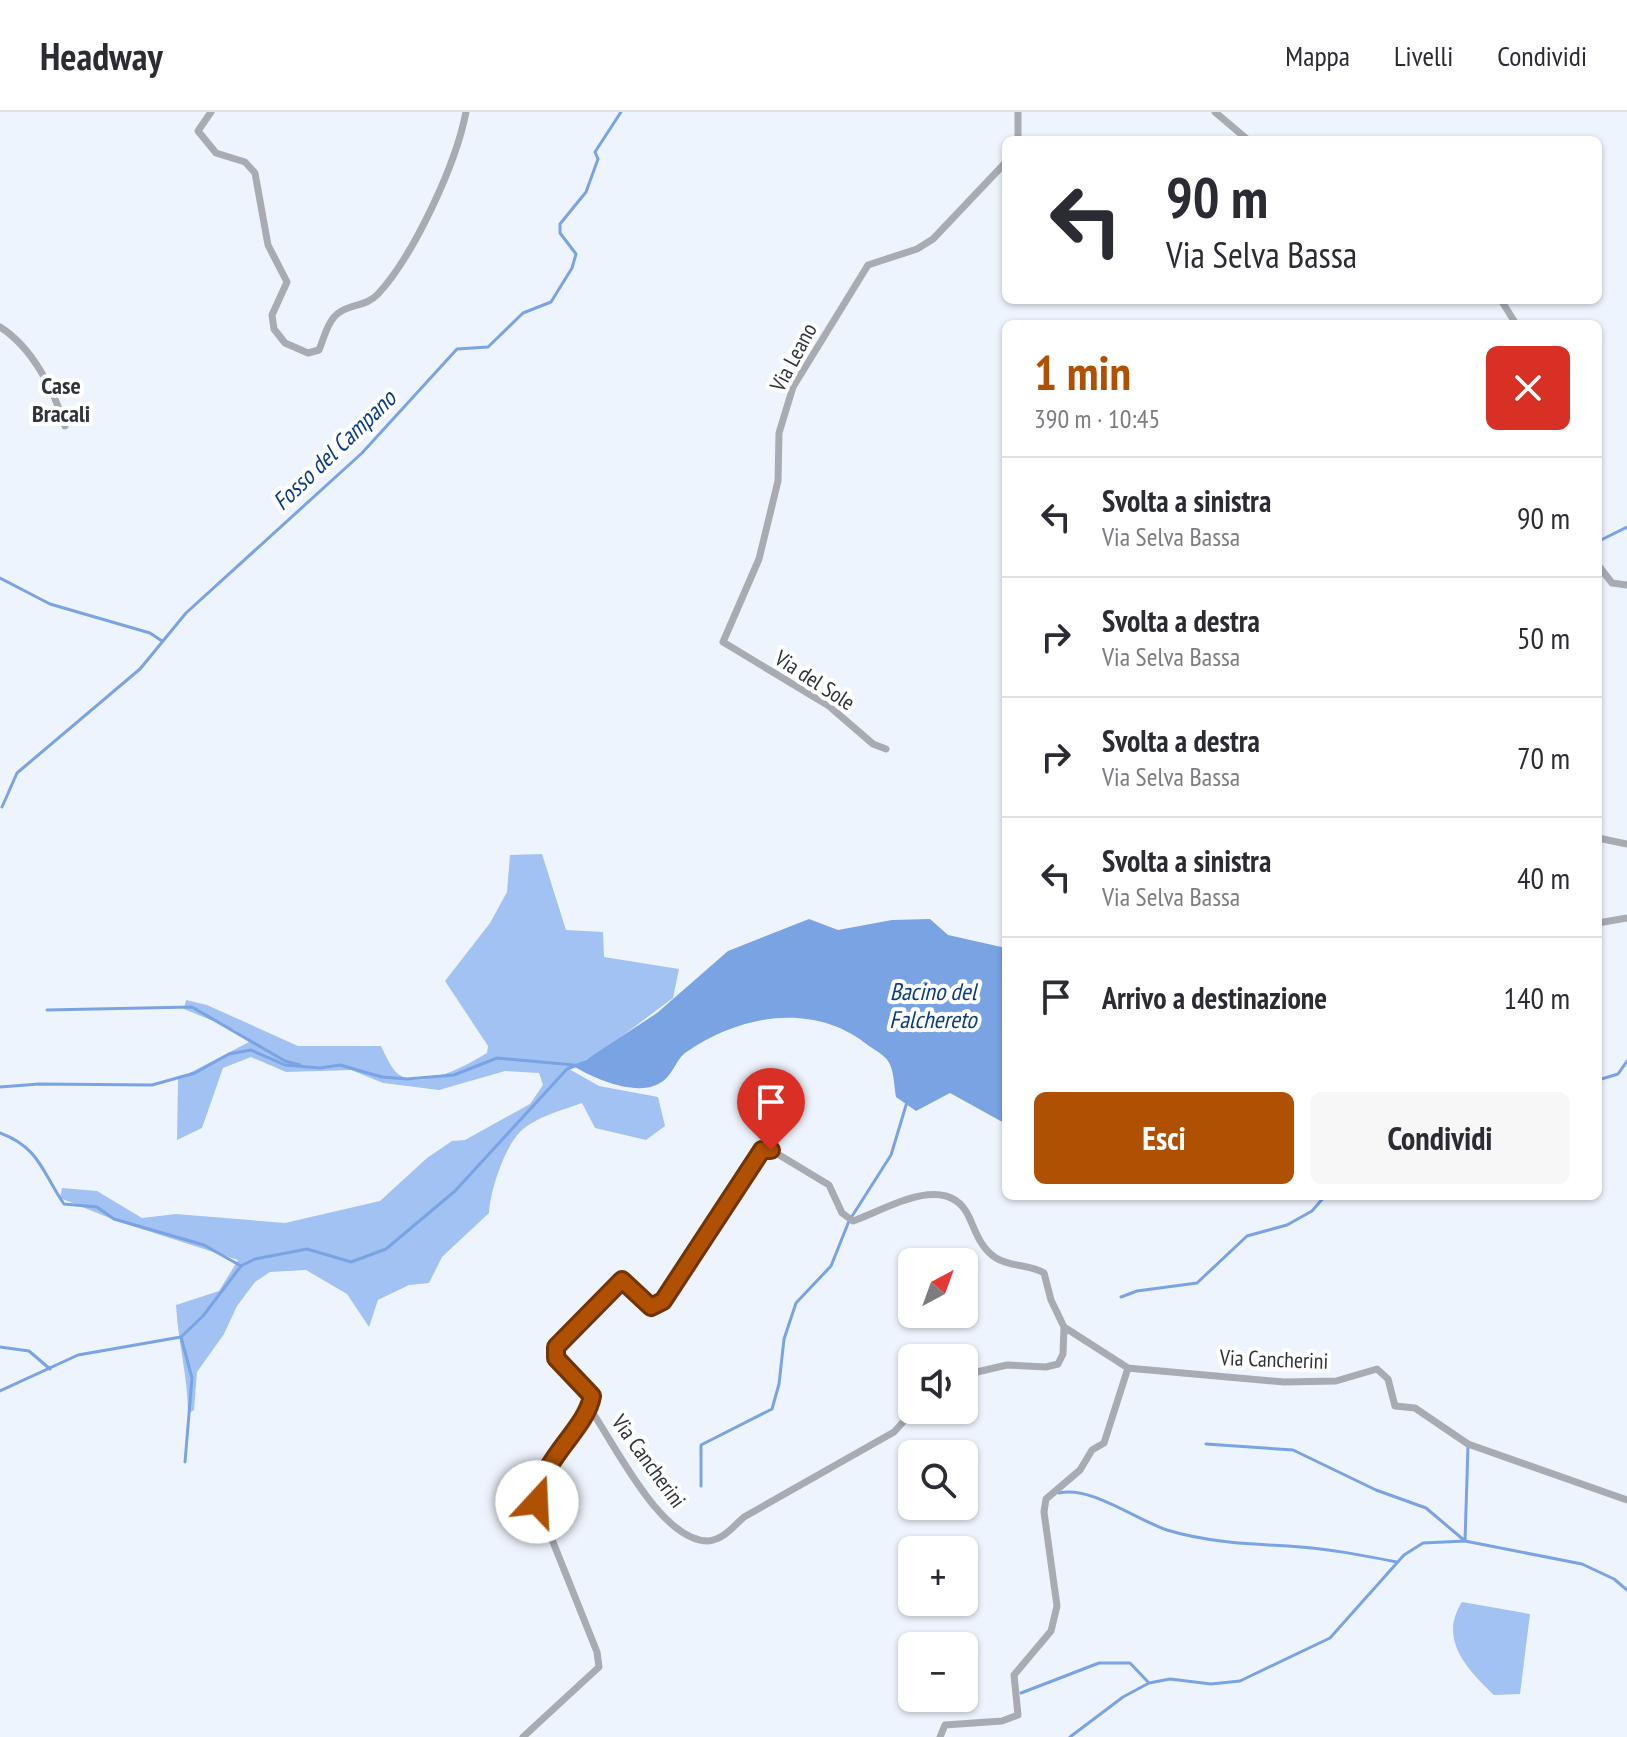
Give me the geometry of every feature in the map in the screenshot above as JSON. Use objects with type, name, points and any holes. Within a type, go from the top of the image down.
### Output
[{"type":"street","points":[[211,112],[198,131],[216,153],[245,162],[255,173],[268,245],[285,274],[287,282],[272,315],[274,329],[285,343],[308,353],[319,350],[333,318],[340,312],[368,302],[379,293],[412,247],[461,141],[466,112]]},
{"type":"street","points":[[1018,112],[1018,136]]},
{"type":"street","points":[[1215,112],[1243,136]]},
{"type":"street","name":"Via Leano","points":[[723,642],[759,559],[778,481],[779,433],[789,398],[815,349],[868,265],[917,249],[933,239],[1002,166]]},
{"type":"street","points":[[0,327],[14,335],[56,395],[65,426]]},
{"type":"street","points":[[1602,570],[1612,583],[1627,585]]},
{"type":"street","name":"Via del Sole","points":[[723,642],[817,698],[873,744],[886,749]]},
{"type":"street","points":[[1602,839],[1627,844]]},
{"type":"street","points":[[1602,922],[1627,918]]},
{"type":"street","points":[[590,1409],[592,1396],[556,1358],[556,1347],[622,1280],[651,1307],[663,1301],[762,1150],[771,1150],[829,1185],[842,1213],[853,1221],[932,1192],[953,1197],[965,1207],[985,1249],[998,1260],[1034,1267],[1044,1273],[1051,1300],[1064,1327],[1063,1354],[1058,1364],[1046,1367],[1007,1365],[978,1372]]},
{"type":"street","name":"Via Cancherini","points":[[1064,1327],[1128,1368],[1284,1382],[1336,1381],[1377,1369],[1388,1379],[1395,1406],[1415,1408],[1468,1444],[1627,1500]]},
{"type":"street","points":[[940,1737],[945,1725],[1002,1721],[1018,1715],[1014,1675],[1051,1631],[1057,1606],[1044,1512],[1046,1499],[1080,1470],[1092,1450],[1104,1443],[1128,1368]]},
{"type":"street","name":"Via Cancherini","points":[[523,1737],[599,1667],[597,1652],[537,1502],[538,1487],[558,1452],[590,1409],[642,1490],[671,1523],[688,1535],[708,1541],[727,1534],[744,1517],[894,1432],[901,1424]]},
{"type":"shaded area","points":[[542,854],[566,930],[603,932],[604,957],[679,969],[673,998],[606,1048],[569,1069],[599,1086],[658,1097],[665,1126],[646,1140],[595,1128],[582,1103],[533,1122],[514,1139],[503,1159],[489,1213],[442,1257],[429,1283],[409,1285],[378,1300],[369,1327],[347,1294],[306,1270],[270,1272],[255,1282],[237,1306],[224,1334],[197,1372],[194,1410],[188,1414],[176,1305],[219,1291],[238,1260],[117,1221],[60,1198],[62,1188],[97,1191],[142,1218],[176,1214],[285,1223],[380,1201],[427,1158],[452,1141],[465,1140],[530,1104],[543,1085],[539,1073],[505,1071],[439,1090],[383,1083],[351,1070],[286,1072],[251,1057],[223,1068],[202,1128],[177,1140],[178,1079],[249,1042],[235,1030],[184,1009],[186,1000],[207,1005],[298,1046],[381,1046],[397,1073],[418,1080],[443,1075],[487,1053],[488,1046],[445,981],[490,923],[507,892],[510,855]]},
{"type":"shaded area","points":[[1462,1602],[1530,1614],[1520,1694],[1494,1695],[1474,1675],[1459,1653],[1453,1628]]},
{"type":"water","name":"Bacino del Falchereto","points":[[809,919],[838,930],[892,920],[930,919],[948,935],[1002,947],[1002,1122],[950,1093],[916,1111],[896,1097],[892,1069],[882,1055],[848,1032],[803,1018],[755,1022],[709,1038],[683,1054],[662,1082],[647,1088],[614,1084],[575,1067],[657,1013],[728,951]]},
{"type":"waterway","name":"Fosso del Campano","points":[[2,807],[17,773],[140,669],[186,613],[362,453],[457,349],[488,347],[523,313],[551,302],[572,268],[576,254],[560,233],[560,224],[586,192],[598,159],[595,152],[621,112]]},
{"type":"waterway","points":[[1602,540],[1627,527]]},
{"type":"waterway","points":[[0,578],[50,604],[150,633],[162,641]]},
{"type":"waterway","points":[[47,1010],[192,1007],[285,1061],[300,1065]]},
{"type":"waterway","points":[[0,1087],[39,1084],[152,1085],[195,1073],[229,1054],[251,1050],[285,1065],[320,1068],[340,1065],[382,1077],[407,1079],[454,1075],[497,1058],[574,1065]]},
{"type":"waterway","points":[[1602,1079],[1618,1074],[1627,1061]]},
{"type":"waterway","points":[[0,1391],[78,1355],[181,1337],[203,1316],[241,1266],[255,1259],[307,1249],[351,1262],[386,1249],[455,1191],[567,1069],[585,1062]]},
{"type":"waterway","points":[[701,1486],[701,1445],[772,1409],[779,1384],[784,1339],[796,1303],[831,1266],[849,1221],[891,1155],[907,1102]]},
{"type":"waterway","points":[[0,1133],[32,1154],[64,1204],[97,1207],[114,1219],[204,1245],[241,1266]]},
{"type":"waterway","points":[[1121,1297],[1137,1291],[1197,1283],[1247,1236],[1287,1225],[1312,1211],[1322,1200]]},
{"type":"waterway","points":[[181,1337],[192,1378],[185,1462]]},
{"type":"waterway","points":[[0,1347],[29,1351],[50,1369]]},
{"type":"waterway","points":[[1206,1444],[1293,1450],[1376,1490],[1426,1508],[1465,1541]]},
{"type":"waterway","points":[[1465,1541],[1468,1446]]},
{"type":"waterway","points":[[1059,1493],[1085,1494],[1167,1530],[1197,1537],[1316,1548],[1397,1562]]},
{"type":"waterway","points":[[1070,1737],[1123,1697],[1149,1683],[1170,1679],[1211,1684],[1240,1681],[1330,1638],[1404,1555],[1423,1543],[1465,1541],[1582,1564],[1614,1579],[1627,1590]]},
{"type":"waterway","points":[[1021,1693],[1099,1663],[1130,1663],[1149,1683]]},
{"type":"district","name":"Case Bracali","points":[[61,399]]},
{"type":"route","points":[[537,1502],[538,1487],[583,1414],[590,1409],[592,1396],[586,1386],[556,1358],[556,1347],[614,1284],[622,1280],[651,1307],[663,1301],[704,1234],[762,1150],[771,1150]]}]
